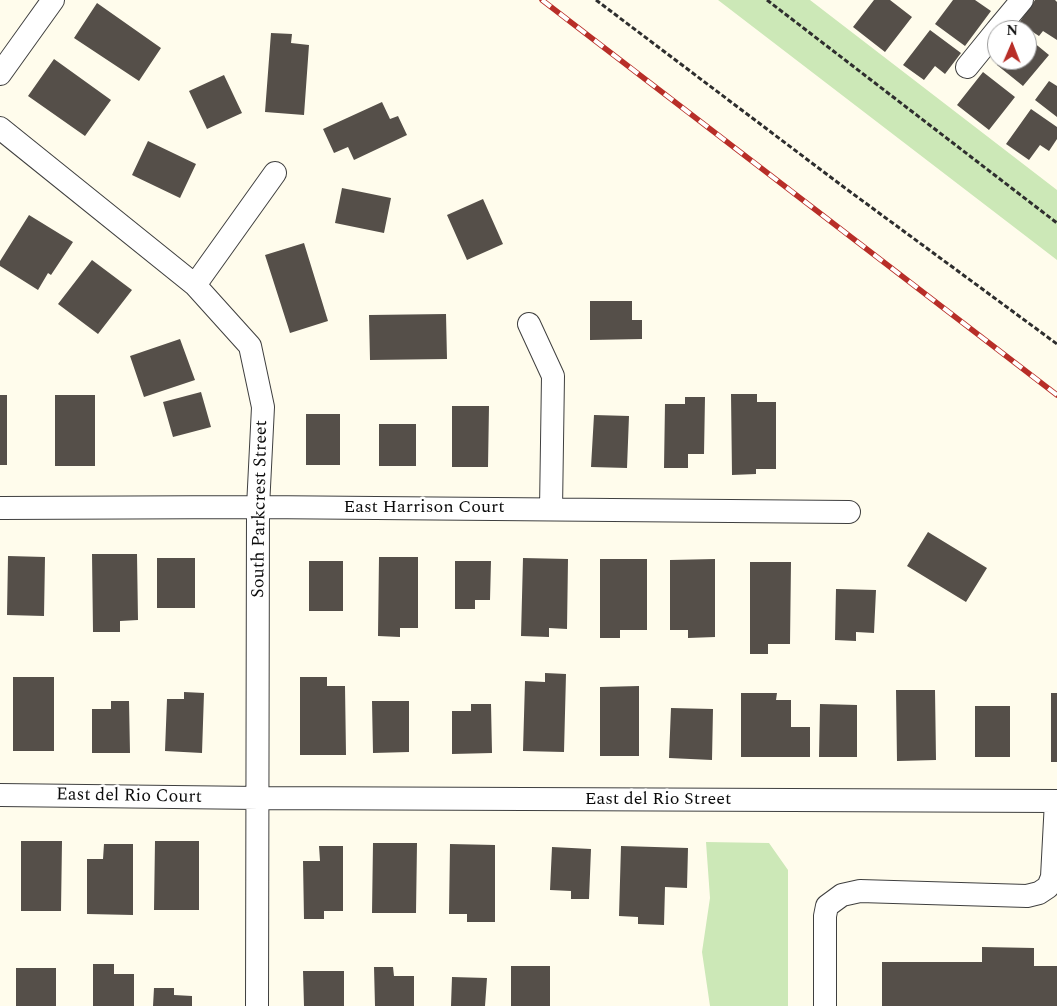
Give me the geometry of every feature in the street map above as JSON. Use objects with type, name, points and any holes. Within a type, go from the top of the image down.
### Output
[{"type":"street","points":[[0,74],[53,0]]},
{"type":"street","points":[[1005,20],[1022,0]]},
{"type":"street","points":[[967,67],[987,42]]},
{"type":"street","name":"South Parkcrest Street","points":[[0,128],[195,285],[250,346],[263,407],[258,507],[259,798],[257,1006]]},
{"type":"street","points":[[195,285],[275,173]]},
{"type":"street","points":[[529,324],[553,376],[551,509]]},
{"type":"street","name":"East Harrison Court","points":[[0,508],[258,507],[849,512]]},
{"type":"street","name":"East del Rio Court","points":[[0,795],[259,798]]},
{"type":"street","name":"East del Rio Street","points":[[259,798],[1056,801]]},
{"type":"street","points":[[825,1006],[825,916],[827,906],[842,895],[860,891],[1028,896],[1039,893],[1048,887],[1052,877],[1056,801]]},
{"type":"path","points":[[596,0],[841,185],[1057,344]]},
{"type":"path","points":[[767,0],[1057,222]]},
{"type":"green space","points":[[718,0],[810,0],[1057,190],[1057,260]]},
{"type":"green space","points":[[706,842],[769,843],[788,870],[788,1006],[710,1006],[702,952],[710,898]]},
{"type":"building","points":[[874,0],[890,0],[912,17],[885,52],[853,27]]},
{"type":"building","points":[[953,0],[975,0],[991,11],[965,46],[935,24]]},
{"type":"building","points":[[1035,0],[1055,0],[1057,2],[1057,40],[1043,31],[1039,36],[1037,35],[1037,20],[1021,20]]},
{"type":"building","points":[[97,3],[161,48],[139,81],[74,38]]},
{"type":"building","points":[[930,30],[961,53],[945,74],[935,66],[924,80],[903,65]]},
{"type":"building","points":[[271,33],[292,34],[291,43],[309,45],[304,115],[265,112]]},
{"type":"building","points":[[1037,45],[1049,55],[1037,69]]},
{"type":"building","points":[[54,59],[111,100],[85,136],[28,96]]},
{"type":"building","points":[[1003,70],[1036,70],[1023,86]]},
{"type":"building","points":[[983,72],[1015,97],[989,130],[957,105]]},
{"type":"building","points":[[224,75],[242,113],[207,129],[189,91]]},
{"type":"building","points":[[1049,81],[1057,86],[1057,117],[1035,100]]},
{"type":"building","points":[[382,102],[390,119],[398,116],[407,135],[354,160],[348,147],[334,153],[323,129]]},
{"type":"building","points":[[1031,109],[1057,127],[1057,139],[1049,151],[1040,145],[1029,160],[1006,144]]},
{"type":"building","points":[[148,141],[196,164],[180,198],[132,175]]},
{"type":"building","points":[[342,188],[391,198],[384,233],[335,223]]},
{"type":"building","points":[[483,199],[503,244],[467,260],[447,215]]},
{"type":"building","points":[[29,215],[73,242],[51,275],[48,273],[38,290],[0,266],[0,261]]},
{"type":"building","points":[[304,243],[328,321],[290,333],[265,255]]},
{"type":"building","points":[[92,260],[132,290],[98,334],[58,304]]},
{"type":"building","points":[[590,301],[632,301],[632,320],[642,320],[642,339],[590,340]]},
{"type":"building","points":[[446,314],[447,359],[370,360],[369,315]]},
{"type":"building","points":[[180,339],[195,380],[144,397],[130,356]]},
{"type":"building","points":[[201,392],[211,427],[173,437],[163,402]]},
{"type":"building","points":[[731,394],[757,394],[757,402],[776,402],[776,469],[756,469],[756,474],[732,475]]},
{"type":"building","points":[[0,395],[7,395],[7,465],[0,465]]},
{"type":"building","points":[[55,395],[95,395],[95,466],[55,466]]},
{"type":"building","points":[[685,397],[705,397],[704,454],[688,454],[688,468],[664,468],[665,404],[685,404]]},
{"type":"building","points":[[452,406],[489,406],[488,467],[452,467]]},
{"type":"building","points":[[306,414],[340,414],[340,465],[306,465]]},
{"type":"building","points":[[594,415],[629,416],[627,468],[591,467]]},
{"type":"building","points":[[379,424],[416,424],[416,466],[379,466]]},
{"type":"building","points":[[928,532],[987,568],[966,602],[907,566]]},
{"type":"building","points":[[92,554],[137,554],[138,620],[120,621],[120,632],[93,632]]},
{"type":"building","points":[[8,556],[45,557],[44,616],[7,615]]},
{"type":"building","points":[[379,557],[418,557],[418,628],[400,628],[400,637],[378,636]]},
{"type":"building","points":[[157,558],[195,558],[195,608],[157,608]]},
{"type":"building","points":[[523,558],[568,559],[567,629],[549,628],[549,637],[521,636]]},
{"type":"building","points":[[600,559],[647,559],[647,630],[620,630],[620,638],[600,638]]},
{"type":"building","points":[[715,559],[715,637],[688,638],[688,630],[670,630],[670,560]]},
{"type":"building","points":[[309,561],[343,561],[343,611],[309,611]]},
{"type":"building","points":[[455,561],[491,561],[490,600],[475,600],[475,609],[455,609]]},
{"type":"building","points":[[750,562],[791,562],[790,644],[768,644],[768,654],[750,654]]},
{"type":"building","points":[[836,589],[876,590],[874,633],[856,632],[856,641],[835,640]]},
{"type":"building","points":[[545,673],[566,674],[564,752],[523,751],[525,681],[545,682]]},
{"type":"building","points":[[13,677],[54,677],[54,751],[13,751]]},
{"type":"building","points":[[300,677],[327,677],[327,686],[345,686],[346,755],[300,755]]},
{"type":"building","points":[[639,686],[639,756],[600,756],[600,687]]},
{"type":"building","points":[[896,690],[935,690],[936,760],[897,761]]},
{"type":"building","points":[[184,692],[204,693],[202,753],[165,751],[167,699],[184,699]]},
{"type":"building","points":[[741,693],[777,693],[776,700],[791,700],[791,727],[810,727],[810,757],[741,757]]},
{"type":"building","points":[[1051,693],[1057,693],[1057,762],[1051,762]]},
{"type":"building","points":[[111,701],[129,701],[130,753],[92,753],[92,709],[111,709]]},
{"type":"building","points":[[372,701],[409,701],[409,752],[373,753]]},
{"type":"building","points":[[471,704],[491,704],[492,753],[452,754],[452,711],[471,711]]},
{"type":"building","points":[[820,704],[857,705],[857,757],[819,757]]},
{"type":"building","points":[[975,706],[1010,706],[1010,757],[975,757]]},
{"type":"building","points":[[671,708],[713,709],[712,760],[669,758]]},
{"type":"building","points":[[21,841],[62,841],[61,911],[21,911]]},
{"type":"building","points":[[155,841],[199,841],[199,910],[154,910]]},
{"type":"building","points":[[373,843],[417,843],[416,913],[372,913]]},
{"type":"building","points":[[104,844],[133,844],[133,915],[87,914],[87,859],[103,859]]},
{"type":"building","points":[[450,844],[495,845],[495,922],[467,922],[467,914],[449,914]]},
{"type":"building","points":[[319,846],[343,846],[343,911],[324,911],[324,919],[304,919],[303,861],[320,861]]},
{"type":"building","points":[[621,846],[688,848],[687,888],[665,887],[664,925],[638,924],[638,917],[619,916]]},
{"type":"building","points":[[552,847],[591,849],[589,899],[571,899],[571,891],[550,890]]},
{"type":"building","points":[[982,947],[1034,948],[1034,966],[1057,966],[1057,1006],[882,1006],[882,962],[982,962]]},
{"type":"building","points":[[93,964],[114,964],[114,974],[134,974],[134,1006],[93,1006]]},
{"type":"building","points":[[511,966],[550,966],[550,1006],[511,1006]]},
{"type":"building","points":[[374,967],[393,967],[394,976],[414,976],[414,1006],[375,1006]]},
{"type":"building","points":[[16,968],[56,968],[56,1006],[16,1006]]},
{"type":"building","points":[[303,971],[344,971],[344,1006],[304,1006]]},
{"type":"building","points":[[452,977],[487,978],[485,1006],[451,1006]]},
{"type":"building","points":[[154,988],[174,988],[174,995],[192,996],[192,1006],[153,1006]]},
{"type":"railway","points":[[542,0],[1057,395]]}]
